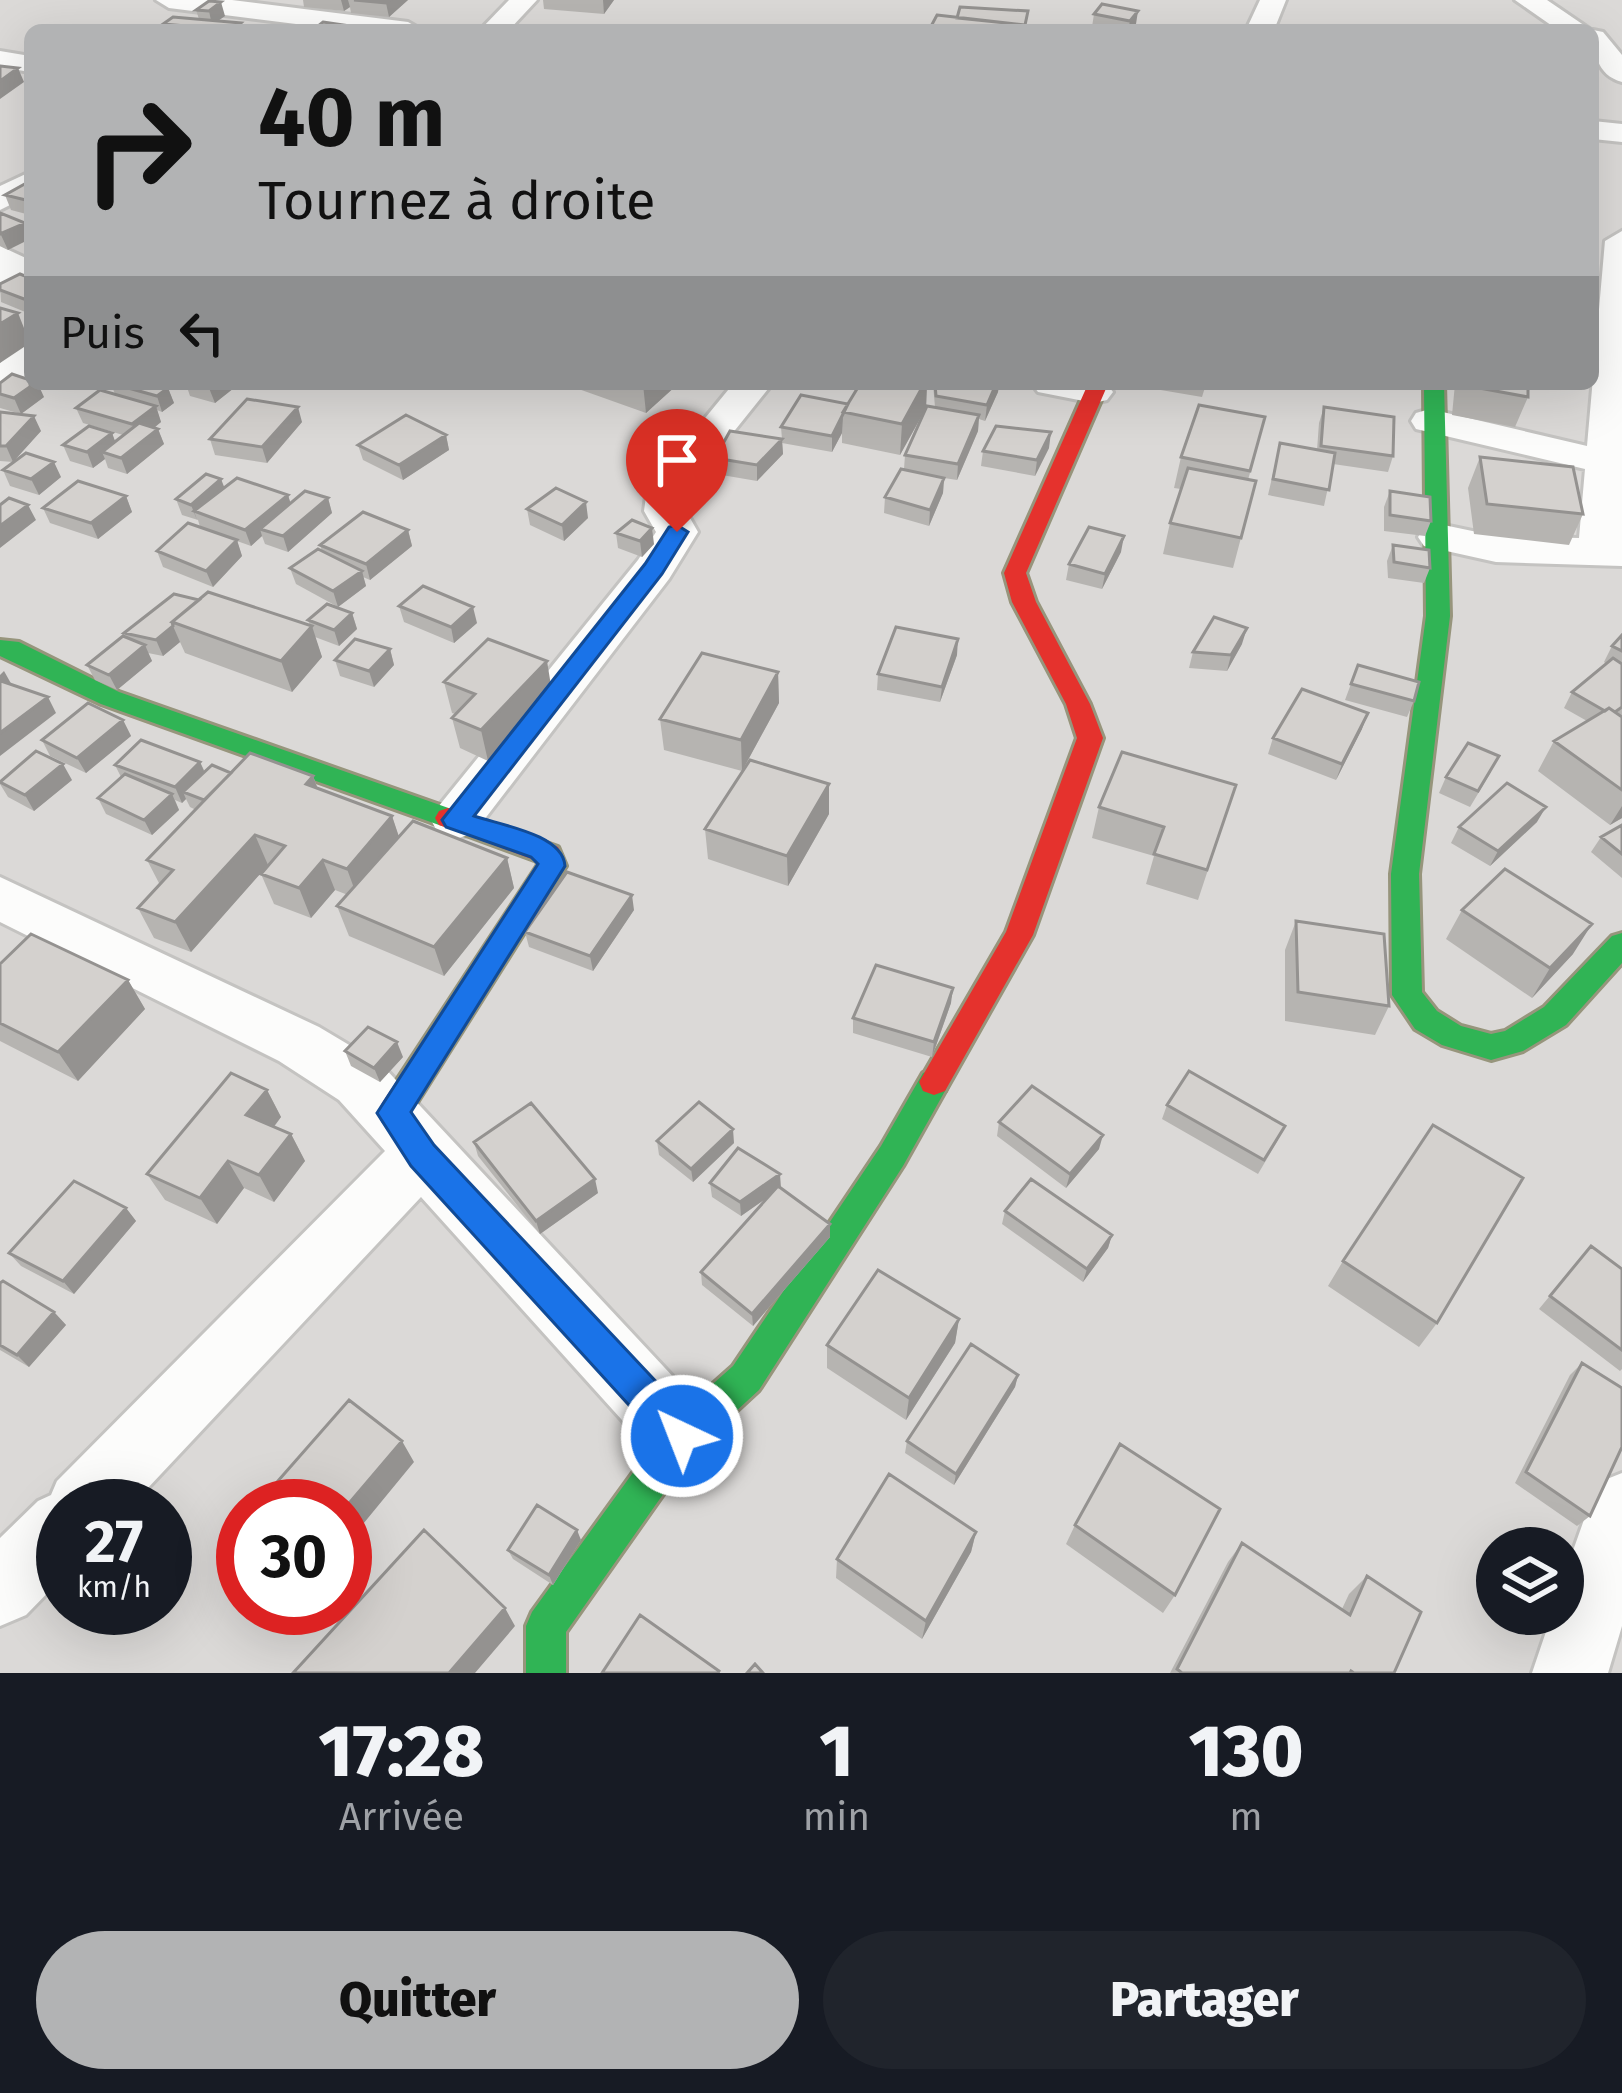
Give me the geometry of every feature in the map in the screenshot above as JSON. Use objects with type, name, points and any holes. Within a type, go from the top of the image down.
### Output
[{"type":"street","points":[[169,0],[360,24]]},
{"type":"street","points":[[500,24],[524,0]]},
{"type":"street","points":[[1528,0],[1567,24]]},
{"type":"street","points":[[1599,45],[1622,73]]},
{"type":"street","points":[[1439,537],[1496,549],[1611,552],[1606,462],[1622,241]]},
{"type":"street","points":[[0,256],[20,268],[0,280]]},
{"type":"street","points":[[0,384],[24,360]]},
{"type":"street","points":[[455,820],[654,568],[677,532],[665,511],[667,489],[748,390]]},
{"type":"street","points":[[546,1673],[547,1626],[682,1436],[746,1378],[892,1156],[1019,934],[1090,738],[1078,704],[1024,602],[1015,573],[1095,390]]},
{"type":"street","points":[[1606,462],[1432,402],[1439,537],[1436,650],[1402,905],[1407,994],[1421,1017],[1452,1037],[1481,1048],[1510,1047],[1549,1021],[1622,944]]},
{"type":"street","points":[[0,648],[10,648],[110,698],[540,850],[552,859],[408,1134],[106,1479]]},
{"type":"street","points":[[0,898],[299,1045],[360,1082],[682,1436]]},
{"type":"street","points":[[1570,1673],[1622,1508]]},
{"type":"street","points":[[0,1589],[36,1553]]},
{"type":"shaded area","points":[[0,0],[1622,0],[1622,1673],[0,1673]]},
{"type":"building","points":[[209,1],[221,2],[209,11],[196,10]]},
{"type":"building","points":[[1102,4],[1138,11],[1130,21],[1094,14]]},
{"type":"building","points":[[960,7],[1028,11],[1025,24],[957,18]]},
{"type":"building","points":[[937,15],[1015,24],[932,24]]},
{"type":"building","points":[[173,17],[241,23],[240,24],[163,24]]},
{"type":"building","points":[[0,66],[18,68],[0,81]]},
{"type":"building","points":[[24,184],[24,200],[5,195]]},
{"type":"building","points":[[0,213],[24,223],[24,223],[0,234]]},
{"type":"building","points":[[24,276],[24,299],[0,290],[0,284]]},
{"type":"building","points":[[0,308],[18,313],[0,324]]},
{"type":"building","points":[[12,374],[24,378],[25,390],[14,398],[0,394],[0,383]]},
{"type":"building","points":[[100,390],[156,406],[132,424],[76,408]]},
{"type":"building","points":[[856,390],[921,390],[902,424],[843,412]]},
{"type":"building","points":[[936,390],[993,390],[987,405],[936,396]]},
{"type":"building","points":[[1490,390],[1528,390],[1528,397]]},
{"type":"building","points":[[801,395],[848,404],[832,436],[781,427]]},
{"type":"building","points":[[247,399],[298,407],[262,447],[210,439]]},
{"type":"building","points":[[1199,405],[1265,417],[1250,471],[1181,457]]},
{"type":"building","points":[[927,406],[979,415],[958,464],[905,455]]},
{"type":"building","points":[[1324,407],[1394,417],[1393,456],[1321,446]]},
{"type":"building","points":[[0,412],[34,416],[6,446],[0,446]]},
{"type":"building","points":[[406,415],[446,435],[399,465],[358,445]]},
{"type":"building","points":[[139,423],[158,429],[121,458],[102,452]]},
{"type":"building","points":[[89,426],[112,433],[87,452],[63,445]]},
{"type":"building","points":[[996,426],[1051,432],[1037,460],[983,451]]},
{"type":"building","points":[[730,431],[782,439],[757,465],[715,458]]},
{"type":"building","points":[[1280,443],[1335,453],[1329,490],[1273,479]]},
{"type":"building","points":[[26,453],[54,462],[31,479],[3,470]]},
{"type":"building","points":[[1480,457],[1573,467],[1583,514],[1487,504]]},
{"type":"building","points":[[1188,468],[1256,481],[1241,538],[1170,523]]},
{"type":"building","points":[[901,469],[944,478],[930,510],[885,497]]},
{"type":"building","points":[[206,474],[221,479],[191,505],[176,499]]},
{"type":"building","points":[[237,478],[288,495],[245,530],[194,511]]},
{"type":"building","points":[[78,481],[126,496],[91,523],[43,508]]},
{"type":"building","points":[[556,488],[586,502],[562,525],[527,509]]},
{"type":"building","points":[[305,491],[328,498],[283,536],[260,529]]},
{"type":"building","points":[[1390,491],[1430,497],[1431,521],[1390,515]]},
{"type":"building","points":[[9,498],[28,505],[0,526],[0,505]]},
{"type":"building","points":[[363,512],[408,530],[366,564],[320,545]]},
{"type":"building","points":[[632,520],[652,528],[640,541],[616,533]]},
{"type":"building","points":[[188,523],[237,540],[206,571],[157,551]]},
{"type":"building","points":[[1089,527],[1124,536],[1105,574],[1069,564]]},
{"type":"building","points":[[1393,545],[1429,550],[1430,568],[1394,562]]},
{"type":"building","points":[[318,549],[362,571],[333,591],[290,568]]},
{"type":"building","points":[[423,586],[473,607],[451,627],[399,606]]},
{"type":"building","points":[[208,592],[312,626],[281,661],[172,622]]},
{"type":"building","points":[[174,594],[199,600],[156,640],[124,633]]},
{"type":"building","points":[[327,604],[352,613],[334,630],[308,620]]},
{"type":"building","points":[[1214,617],[1247,628],[1231,655],[1193,652]]},
{"type":"building","points":[[896,627],[958,639],[942,687],[878,674]]},
{"type":"building","points":[[123,636],[145,645],[109,675],[87,665]]},
{"type":"building","points":[[355,639],[390,649],[369,671],[335,660]]},
{"type":"building","points":[[488,639],[547,661],[481,730],[452,718],[475,694],[444,682]]},
{"type":"building","points":[[702,653],[778,672],[741,740],[660,719]]},
{"type":"building","points":[[1613,658],[1622,664],[1622,707],[1615,712],[1572,692]]},
{"type":"building","points":[[1358,665],[1419,682],[1414,701],[1351,684]]},
{"type":"building","points":[[0,682],[48,697],[0,733]]},
{"type":"building","points":[[1302,689],[1368,713],[1342,764],[1273,738]]},
{"type":"building","points":[[88,703],[123,720],[77,758],[42,740]]},
{"type":"building","points":[[1609,708],[1622,717],[1622,790],[1554,741]]},
{"type":"building","points":[[141,740],[200,762],[175,787],[115,765]]},
{"type":"building","points":[[1468,743],[1499,756],[1478,791],[1446,777]]},
{"type":"building","points":[[36,751],[63,764],[25,795],[0,782]]},
{"type":"building","points":[[1122,752],[1236,785],[1207,870],[1154,854],[1164,827],[1099,807]]},
{"type":"building","points":[[250,753],[313,776],[306,784],[392,816],[347,869],[323,860],[299,888],[261,874],[285,846],[255,835],[175,922],[138,908],[173,870],[147,860]]},
{"type":"building","points":[[750,760],[829,784],[787,856],[705,829]]},
{"type":"building","points":[[212,765],[231,773],[204,800],[183,792]]},
{"type":"building","points":[[125,774],[172,794],[144,820],[98,798]]},
{"type":"building","points":[[1507,783],[1546,807],[1498,851],[1459,827]]},
{"type":"building","points":[[413,821],[507,858],[434,947],[337,906]]},
{"type":"building","points":[[1622,825],[1622,854],[1601,837]]},
{"type":"building","points":[[1505,869],[1592,924],[1550,968],[1462,910]]},
{"type":"building","points":[[567,872],[632,895],[590,956],[525,932]]},
{"type":"building","points":[[1296,921],[1384,934],[1389,1006],[1298,992]]},
{"type":"building","points":[[31,934],[128,980],[58,1052],[0,1023],[0,964]]},
{"type":"building","points":[[876,965],[953,988],[934,1042],[853,1018]]},
{"type":"building","points":[[368,1027],[397,1042],[374,1068],[345,1051]]},
{"type":"building","points":[[1189,1071],[1285,1126],[1264,1160],[1167,1105]]},
{"type":"building","points":[[231,1073],[267,1090],[246,1115],[291,1134],[259,1175],[228,1161],[200,1198],[147,1174]]},
{"type":"building","points":[[1032,1086],[1103,1135],[1070,1174],[999,1122]]},
{"type":"building","points":[[699,1102],[733,1129],[691,1169],[657,1141]]},
{"type":"building","points":[[531,1103],[595,1179],[536,1221],[474,1142]]},
{"type":"building","points":[[1433,1125],[1523,1178],[1437,1323],[1343,1261]]},
{"type":"building","points":[[738,1148],[780,1174],[740,1202],[710,1183]]},
{"type":"building","points":[[1031,1179],[1112,1235],[1087,1269],[1005,1211]]},
{"type":"building","points":[[74,1181],[126,1208],[63,1281],[9,1253]]},
{"type":"building","points":[[778,1186],[830,1224],[752,1314],[701,1272]]},
{"type":"building","points":[[1591,1246],[1622,1269],[1622,1350],[1550,1296]]},
{"type":"building","points":[[878,1270],[959,1319],[909,1398],[827,1345]]},
{"type":"building","points":[[3,1281],[54,1312],[17,1355],[0,1345]]},
{"type":"building","points":[[971,1344],[1018,1375],[956,1474],[907,1441]]},
{"type":"building","points":[[1582,1363],[1622,1388],[1622,1447],[1590,1516],[1526,1472]]},
{"type":"building","points":[[349,1400],[402,1441],[370,1479],[280,1479]]},
{"type":"building","points":[[1120,1444],[1220,1509],[1175,1595],[1075,1525]]},
{"type":"building","points":[[889,1474],[976,1532],[926,1621],[837,1559]]},
{"type":"building","points":[[537,1505],[577,1530],[549,1575],[508,1550]]},
{"type":"building","points":[[424,1530],[505,1608],[449,1673],[293,1673],[328,1635],[372,1635],[372,1587]]},
{"type":"building","points":[[1242,1543],[1350,1615],[1367,1576],[1421,1612],[1394,1673],[1182,1673],[1177,1669]]},
{"type":"building","points":[[640,1615],[719,1671],[718,1673],[602,1673]]},
{"type":"traffic: fast","points":[[1434,390],[1438,616],[1405,874],[1407,995],[1426,1020],[1453,1036],[1491,1047],[1512,1042],[1555,1016],[1622,944]]},
{"type":"traffic: fast","points":[[0,648],[10,648],[110,698],[448,818]]},
{"type":"traffic: fast","points":[[546,1673],[546,1626],[682,1436],[746,1378],[892,1156],[934,1082]]},
{"type":"traffic: jam","points":[[934,1082],[1019,935],[1090,738],[1078,704],[1024,602],[1015,573],[1095,390]]},
{"type":"traffic: jam","points":[[393,1113],[552,866],[548,854],[448,818]]},
{"type":"route","points":[[677,532],[654,568],[455,820],[540,850],[552,859],[551,866],[393,1113],[422,1155],[682,1436]]}]
